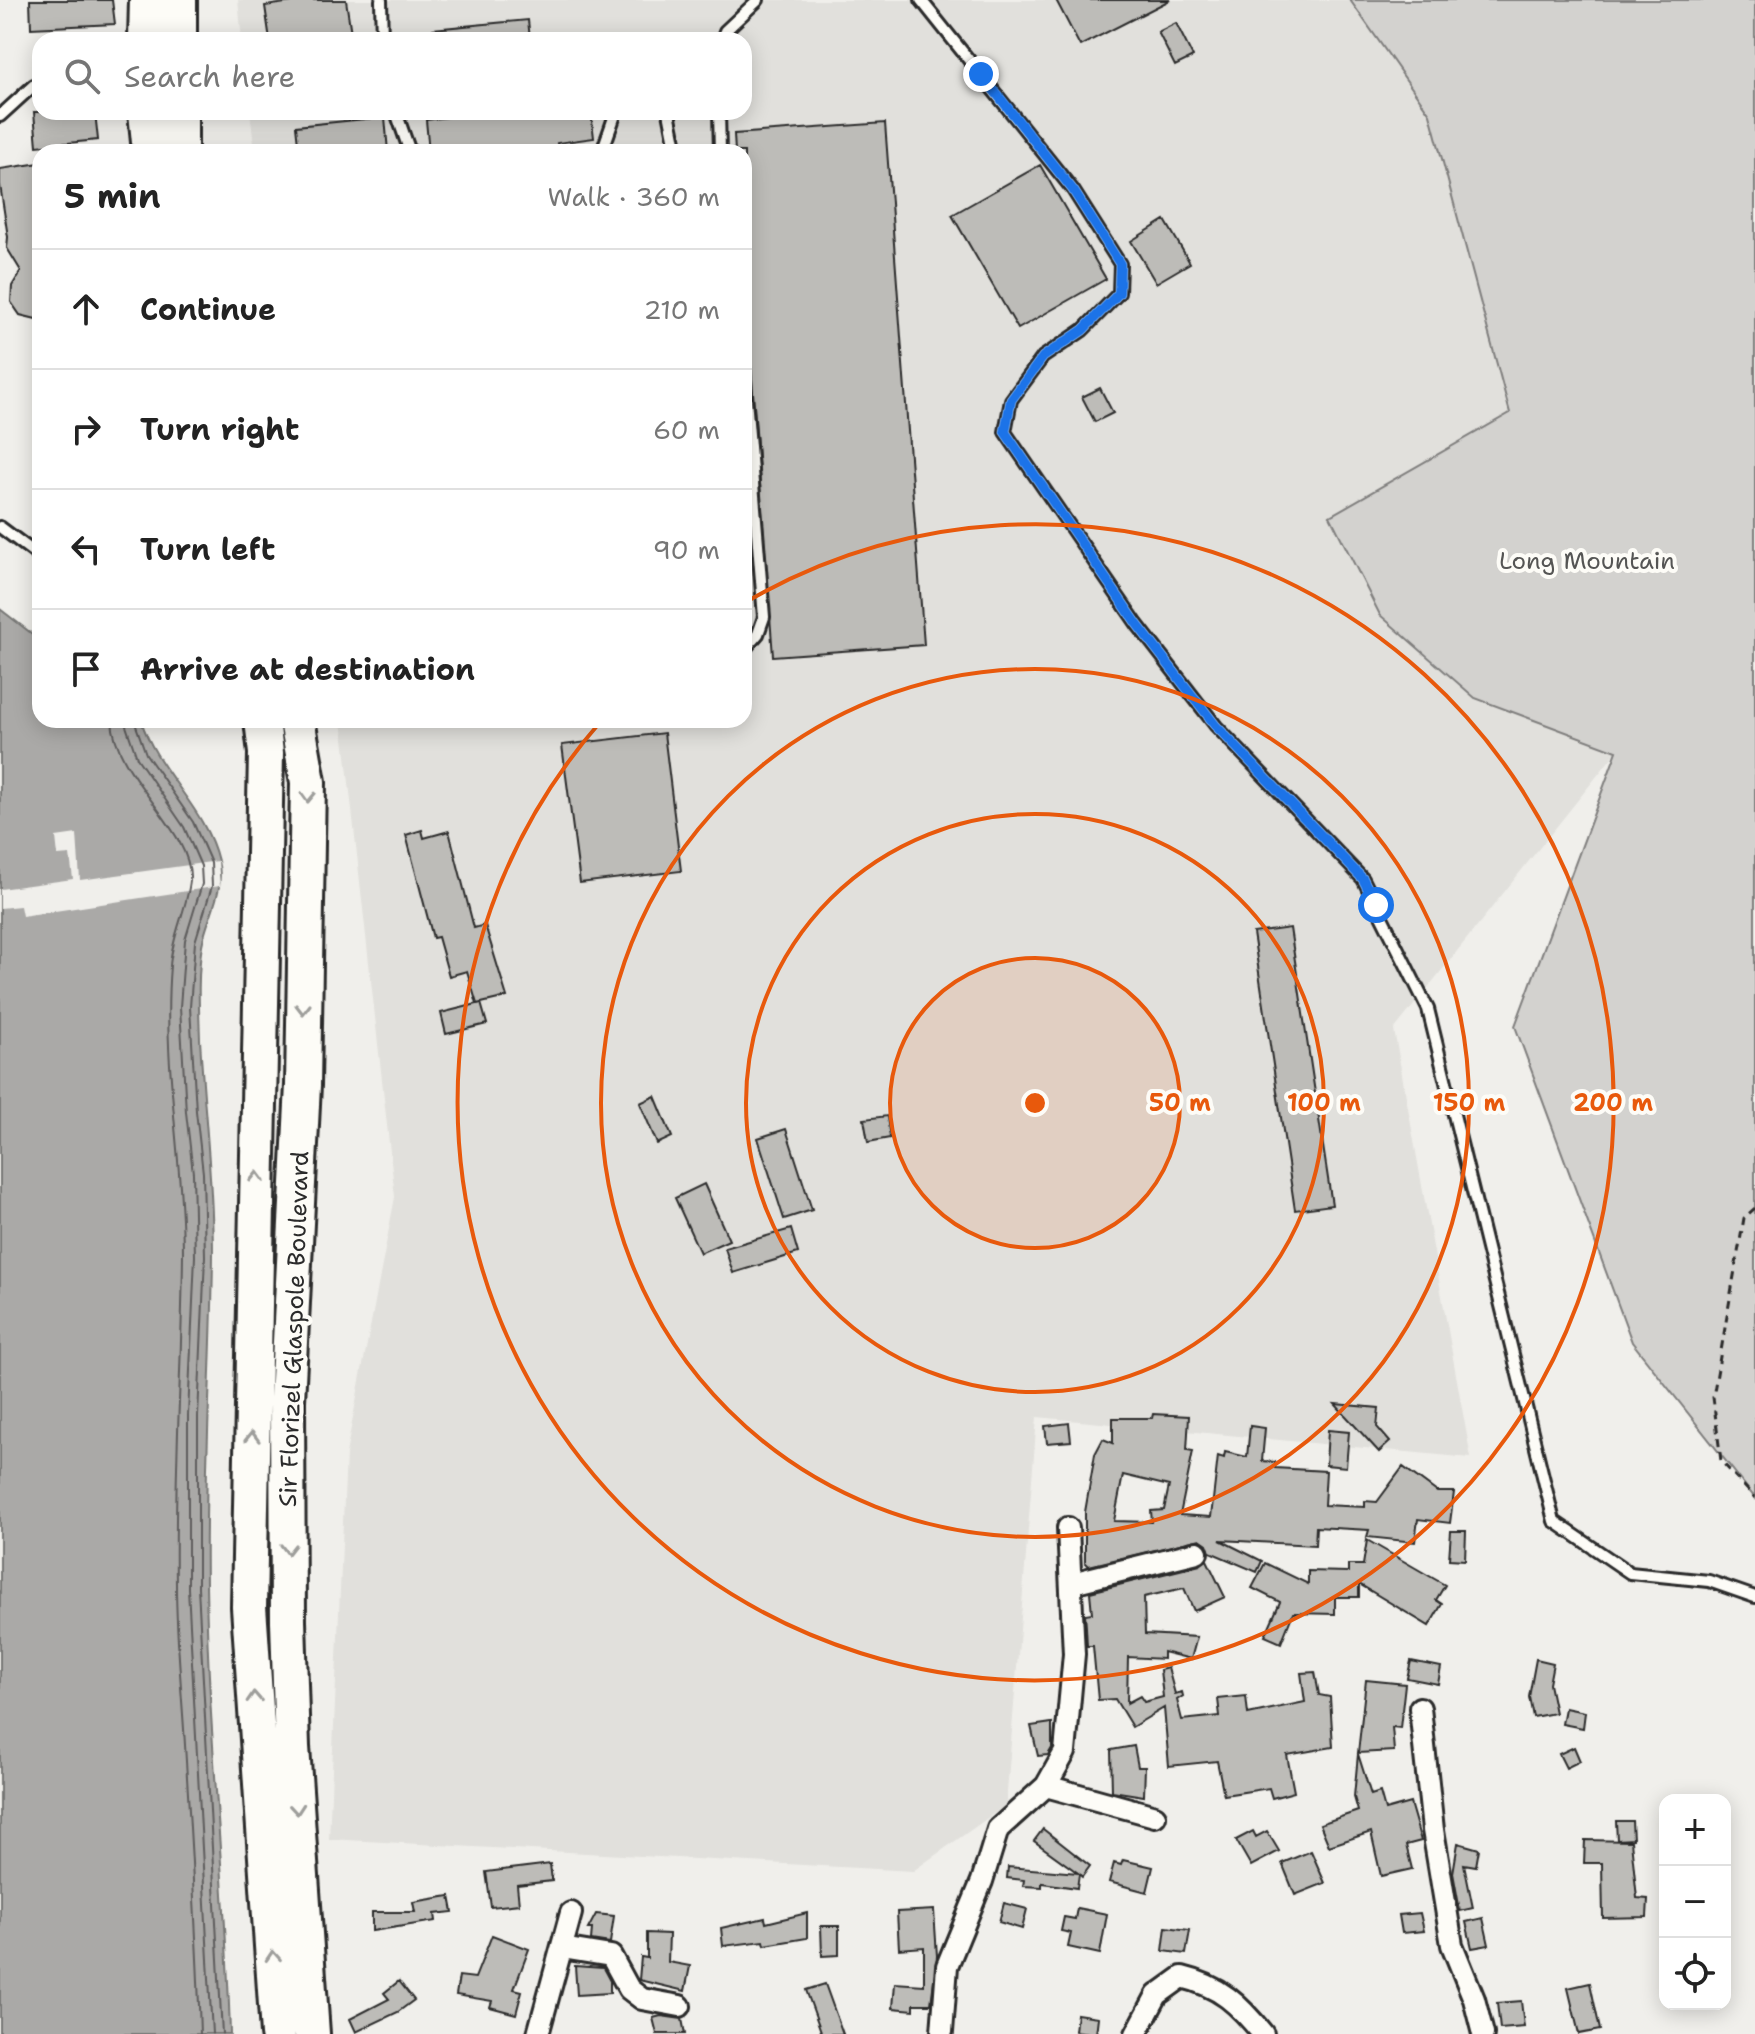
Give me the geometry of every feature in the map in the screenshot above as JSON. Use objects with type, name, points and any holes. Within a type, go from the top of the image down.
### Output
[{"type":"highway","points":[[146,32],[147,0]]},
{"type":"highway","points":[[179,0],[179,32]]},
{"type":"highway","points":[[147,120],[149,144]]},
{"type":"highway","points":[[180,120],[180,144]]},
{"type":"highway","name":"Sir Florizel Glaspole Boulevard","points":[[263,728],[266,769],[249,1607],[278,2034]]},
{"type":"highway","name":"Sir Florizel Glaspole Boulevard","points":[[298,728],[308,782],[303,1085],[287,1401],[288,1621],[292,1747],[312,2034]]},
{"type":"street","points":[[935,2033],[947,1966],[982,1881],[998,1829],[1046,1786],[1065,1752],[1074,1654],[1068,1528]]},
{"type":"street","points":[[1072,1583],[1197,1552]]},
{"type":"street","points":[[1420,1708],[1433,1830],[1452,1945],[1474,1999],[1483,2034]]},
{"type":"street","points":[[1046,1786],[1155,1816]]},
{"type":"street","points":[[538,2034],[571,1913]]},
{"type":"street","points":[[562,1948],[611,1956],[629,1989],[642,1999],[680,2006]]},
{"type":"street","points":[[1136,2034],[1157,1995],[1182,1977],[1209,1983],[1238,2003],[1263,2034]]},
{"type":"lane","points":[[381,0],[382,32]]},
{"type":"lane","points":[[725,32],[758,0]]},
{"type":"lane","points":[[921,0],[1073,190],[1120,264],[1119,293],[1083,330],[1043,357],[1011,400],[1005,432],[1137,624],[1216,726],[1363,879],[1409,970],[1428,1009],[1554,1521],[1630,1573],[1709,1581],[1755,1597]]},
{"type":"lane","points":[[0,116],[32,87]]},
{"type":"lane","points":[[399,120],[407,144]]},
{"type":"lane","points":[[605,144],[613,120]]},
{"type":"lane","points":[[671,120],[675,144]]},
{"type":"lane","points":[[719,120],[720,144]]},
{"type":"lane","points":[[752,471],[764,617],[752,641]]},
{"type":"lane","points":[[0,527],[32,551]]},
{"type":"path","points":[[1755,1208],[1744,1218],[1713,1397],[1721,1461],[1755,1498]]},
{"type":"shaded area","points":[[238,0],[1350,0],[1430,114],[1510,414],[1330,516],[1380,615],[1475,698],[1617,751],[1394,1030],[1471,1458],[1037,1417],[1006,1805],[913,1871],[329,1839],[346,1454],[395,1197],[343,728],[752,728],[752,144],[254,144],[251,120],[752,120],[752,32],[241,32]]},
{"type":"green space","name":"Long Mountain","points":[[1350,0],[1755,0],[1755,1498],[1632,1342],[1515,1026],[1617,751],[1475,698],[1380,615],[1330,516],[1510,413],[1430,114]]},
{"type":"water","points":[[0,609],[32,634],[32,728],[144,728],[158,757],[203,824],[212,842],[220,872],[218,893],[202,945],[199,992],[213,1254],[206,1502],[207,1640],[230,2034],[0,2034]]},
{"type":"pier","points":[[77,834],[80,880],[218,861],[220,886],[22,916],[20,906],[0,908],[0,889],[73,879],[70,855],[58,856],[56,837]]},
{"type":"building","points":[[30,0],[112,0],[115,24],[31,28]]},
{"type":"building","points":[[306,0],[346,0],[351,32],[269,32],[265,6]]},
{"type":"building","points":[[1056,0],[1170,0],[1080,46]]},
{"type":"building","points":[[528,20],[529,32],[433,32],[433,29]]},
{"type":"building","points":[[1176,23],[1193,57],[1175,66],[1158,32]]},
{"type":"building","points":[[35,120],[96,120],[98,140],[37,144]]},
{"type":"building","points":[[385,120],[387,144],[298,144],[296,126]]},
{"type":"building","points":[[426,120],[592,120],[594,138],[557,144],[428,144]]},
{"type":"building","points":[[885,123],[924,645],[773,656],[752,379],[752,144],[735,144],[734,134]]},
{"type":"building","points":[[32,164],[32,318],[20,315],[11,302],[12,286],[21,271],[7,248],[0,169]]},
{"type":"building","points":[[1040,165],[1106,279],[1018,329],[952,215]]},
{"type":"building","points":[[1165,220],[1190,263],[1156,283],[1131,241]]},
{"type":"building","points":[[1100,388],[1113,413],[1095,422],[1082,397]]},
{"type":"building","points":[[664,733],[681,871],[580,883],[562,745]]},
{"type":"building","points":[[422,830],[424,838],[449,831],[474,928],[485,925],[507,997],[477,1004],[467,971],[449,976],[438,937],[433,938],[406,835]]},
{"type":"building","points":[[1290,928],[1332,1205],[1295,1210],[1253,933]]},
{"type":"building","points":[[481,1003],[487,1024],[446,1034],[441,1013]]},
{"type":"building","points":[[655,1096],[672,1137],[657,1144],[640,1103]]},
{"type":"building","points":[[887,1116],[890,1138],[868,1142],[864,1119]]},
{"type":"building","points":[[786,1129],[812,1210],[784,1219],[758,1138]]},
{"type":"building","points":[[704,1184],[729,1240],[700,1253],[675,1198]]},
{"type":"building","points":[[791,1229],[798,1253],[733,1273],[725,1248]]},
{"type":"building","points":[[1335,1404],[1379,1408],[1377,1427],[1390,1442],[1379,1452]]},
{"type":"building","points":[[1153,1414],[1189,1416],[1187,1450],[1193,1451],[1180,1515],[1211,1517],[1218,1456],[1224,1458],[1225,1452],[1247,1457],[1250,1426],[1265,1428],[1262,1461],[1275,1462],[1275,1468],[1326,1471],[1324,1505],[1365,1507],[1365,1501],[1377,1502],[1403,1467],[1437,1492],[1454,1492],[1450,1523],[1418,1519],[1415,1542],[1367,1537],[1369,1530],[1316,1527],[1315,1545],[1220,1540],[1262,1561],[1257,1572],[1210,1552],[1207,1544],[1200,1539],[1089,1566],[1085,1562],[1085,1512],[1095,1454],[1103,1439],[1113,1443],[1113,1418],[1152,1418]],"holes":[[[1123,1475],[1169,1486],[1164,1510],[1151,1511],[1152,1522],[1114,1521]]]},
{"type":"building","points":[[1069,1423],[1071,1441],[1047,1443],[1045,1426]]},
{"type":"building","points":[[1328,1430],[1349,1432],[1346,1467],[1326,1465]]},
{"type":"building","points":[[1451,1531],[1466,1531],[1465,1560],[1449,1559]]},
{"type":"building","points":[[1367,1540],[1445,1585],[1436,1600],[1442,1604],[1429,1626],[1359,1584],[1359,1597],[1335,1597],[1335,1614],[1293,1613],[1281,1643],[1265,1636],[1280,1602],[1252,1588],[1265,1563],[1308,1584],[1308,1571],[1348,1572],[1348,1565],[1363,1565]]},
{"type":"building","points":[[1207,1560],[1225,1597],[1194,1611],[1184,1588],[1144,1597],[1145,1634],[1197,1637],[1191,1659],[1163,1652],[1163,1659],[1128,1657],[1127,1703],[1140,1696],[1144,1702],[1163,1697],[1160,1670],[1168,1668],[1175,1694],[1182,1692],[1183,1696],[1177,1700],[1182,1720],[1220,1716],[1218,1699],[1246,1696],[1248,1714],[1305,1702],[1301,1673],[1315,1672],[1319,1695],[1330,1697],[1333,1747],[1287,1755],[1294,1792],[1272,1798],[1269,1788],[1224,1795],[1217,1761],[1169,1766],[1164,1708],[1132,1727],[1115,1699],[1098,1700],[1093,1646],[1087,1646],[1085,1614],[1092,1613],[1090,1592],[1200,1565]]},
{"type":"building","points":[[1536,1659],[1553,1663],[1549,1684],[1555,1713],[1533,1717],[1529,1697]]},
{"type":"building","points":[[1411,1661],[1441,1667],[1438,1684],[1407,1678]]},
{"type":"building","points":[[1366,1680],[1405,1684],[1400,1728],[1392,1727],[1394,1751],[1358,1753]]},
{"type":"building","points":[[1565,1708],[1585,1712],[1583,1728],[1562,1724]]},
{"type":"building","points":[[1052,1723],[1052,1748],[1048,1755],[1038,1756],[1031,1726]]},
{"type":"building","points":[[1134,1746],[1138,1767],[1145,1767],[1144,1796],[1112,1791],[1111,1750]]},
{"type":"building","points":[[1574,1747],[1580,1761],[1566,1768],[1559,1754]]},
{"type":"building","points":[[1358,1754],[1371,1795],[1380,1792],[1385,1810],[1410,1803],[1421,1841],[1406,1845],[1412,1869],[1381,1876],[1371,1832],[1329,1846],[1320,1824],[1358,1811],[1354,1797]]},
{"type":"building","points":[[1616,1821],[1632,1821],[1633,1839],[1617,1840]]},
{"type":"building","points":[[1043,1829],[1090,1866],[1082,1877],[1079,1874],[1077,1888],[1042,1883],[1042,1887],[1023,1886],[1024,1880],[1007,1878],[1008,1867],[1078,1873],[1034,1841]]},
{"type":"building","points":[[1253,1831],[1256,1837],[1267,1831],[1279,1851],[1251,1866],[1236,1840]]},
{"type":"building","points":[[1585,1840],[1631,1841],[1637,1898],[1648,1899],[1647,1917],[1603,1918],[1602,1863],[1584,1863]]},
{"type":"building","points":[[1458,1843],[1479,1849],[1476,1866],[1464,1864],[1473,1908],[1460,1911],[1453,1873]]},
{"type":"building","points":[[1311,1851],[1325,1883],[1295,1895],[1282,1863]]},
{"type":"building","points":[[1123,1860],[1153,1867],[1147,1892],[1109,1882],[1114,1863],[1121,1865]]},
{"type":"building","points":[[550,1864],[552,1881],[517,1885],[519,1904],[491,1907],[486,1872]]},
{"type":"building","points":[[450,1896],[453,1912],[435,1914],[436,1921],[372,1931],[372,1912],[415,1912],[413,1902]]},
{"type":"building","points":[[1004,1903],[1027,1909],[1022,1929],[999,1922]]},
{"type":"building","points":[[1077,1908],[1107,1914],[1100,1954],[1068,1947],[1071,1933],[1061,1931],[1064,1917],[1075,1919]]},
{"type":"building","points":[[934,1910],[937,1956],[931,2004],[914,2004],[914,2010],[893,2008],[895,1983],[924,1985],[924,1947],[899,1949],[897,1912]]},
{"type":"building","points":[[807,1913],[807,1938],[765,1945],[764,1941],[723,1946],[721,1928],[765,1918],[766,1923]]},
{"type":"building","points":[[1420,1913],[1424,1931],[1402,1933],[1399,1915]]},
{"type":"building","points":[[596,1914],[614,1916],[610,1943],[591,1940],[592,1929],[588,1929]]},
{"type":"building","points":[[1483,1918],[1489,1945],[1472,1948],[1466,1922]]},
{"type":"building","points":[[821,1926],[839,1926],[839,1955],[822,1956]]},
{"type":"building","points":[[1166,1927],[1190,1930],[1186,1954],[1163,1951]]},
{"type":"building","points":[[647,1933],[669,1934],[668,1962],[690,1966],[685,1991],[639,1980],[641,1957],[647,1958]]},
{"type":"building","points":[[492,1935],[529,1949],[514,1989],[522,1991],[516,2014],[490,2007],[492,2001],[456,1995],[459,1976],[475,1978]]},
{"type":"building","points":[[575,1966],[603,1968],[610,1981],[610,1993],[577,1995]]},
{"type":"building","points":[[399,1981],[414,2000],[398,2012],[356,2032],[350,2019],[389,1999],[384,1993]]},
{"type":"building","points":[[1590,1983],[1600,2030],[1579,2034],[1568,1988]]},
{"type":"building","points":[[825,1984],[843,2034],[822,2034],[806,1990]]},
{"type":"building","points":[[1521,2001],[1524,2027],[1500,2029],[1497,2003]]},
{"type":"building","points":[[1077,2014],[1098,2017],[1096,2034],[1075,2031]]},
{"type":"building","points":[[653,2018],[682,2019],[685,2034],[657,2034]]},
{"type":"route","points":[[981,74],[1073,190],[1120,264],[1119,293],[1083,330],[1043,357],[1011,400],[1005,432],[1137,624],[1216,726],[1363,879],[1376,905]]}]
